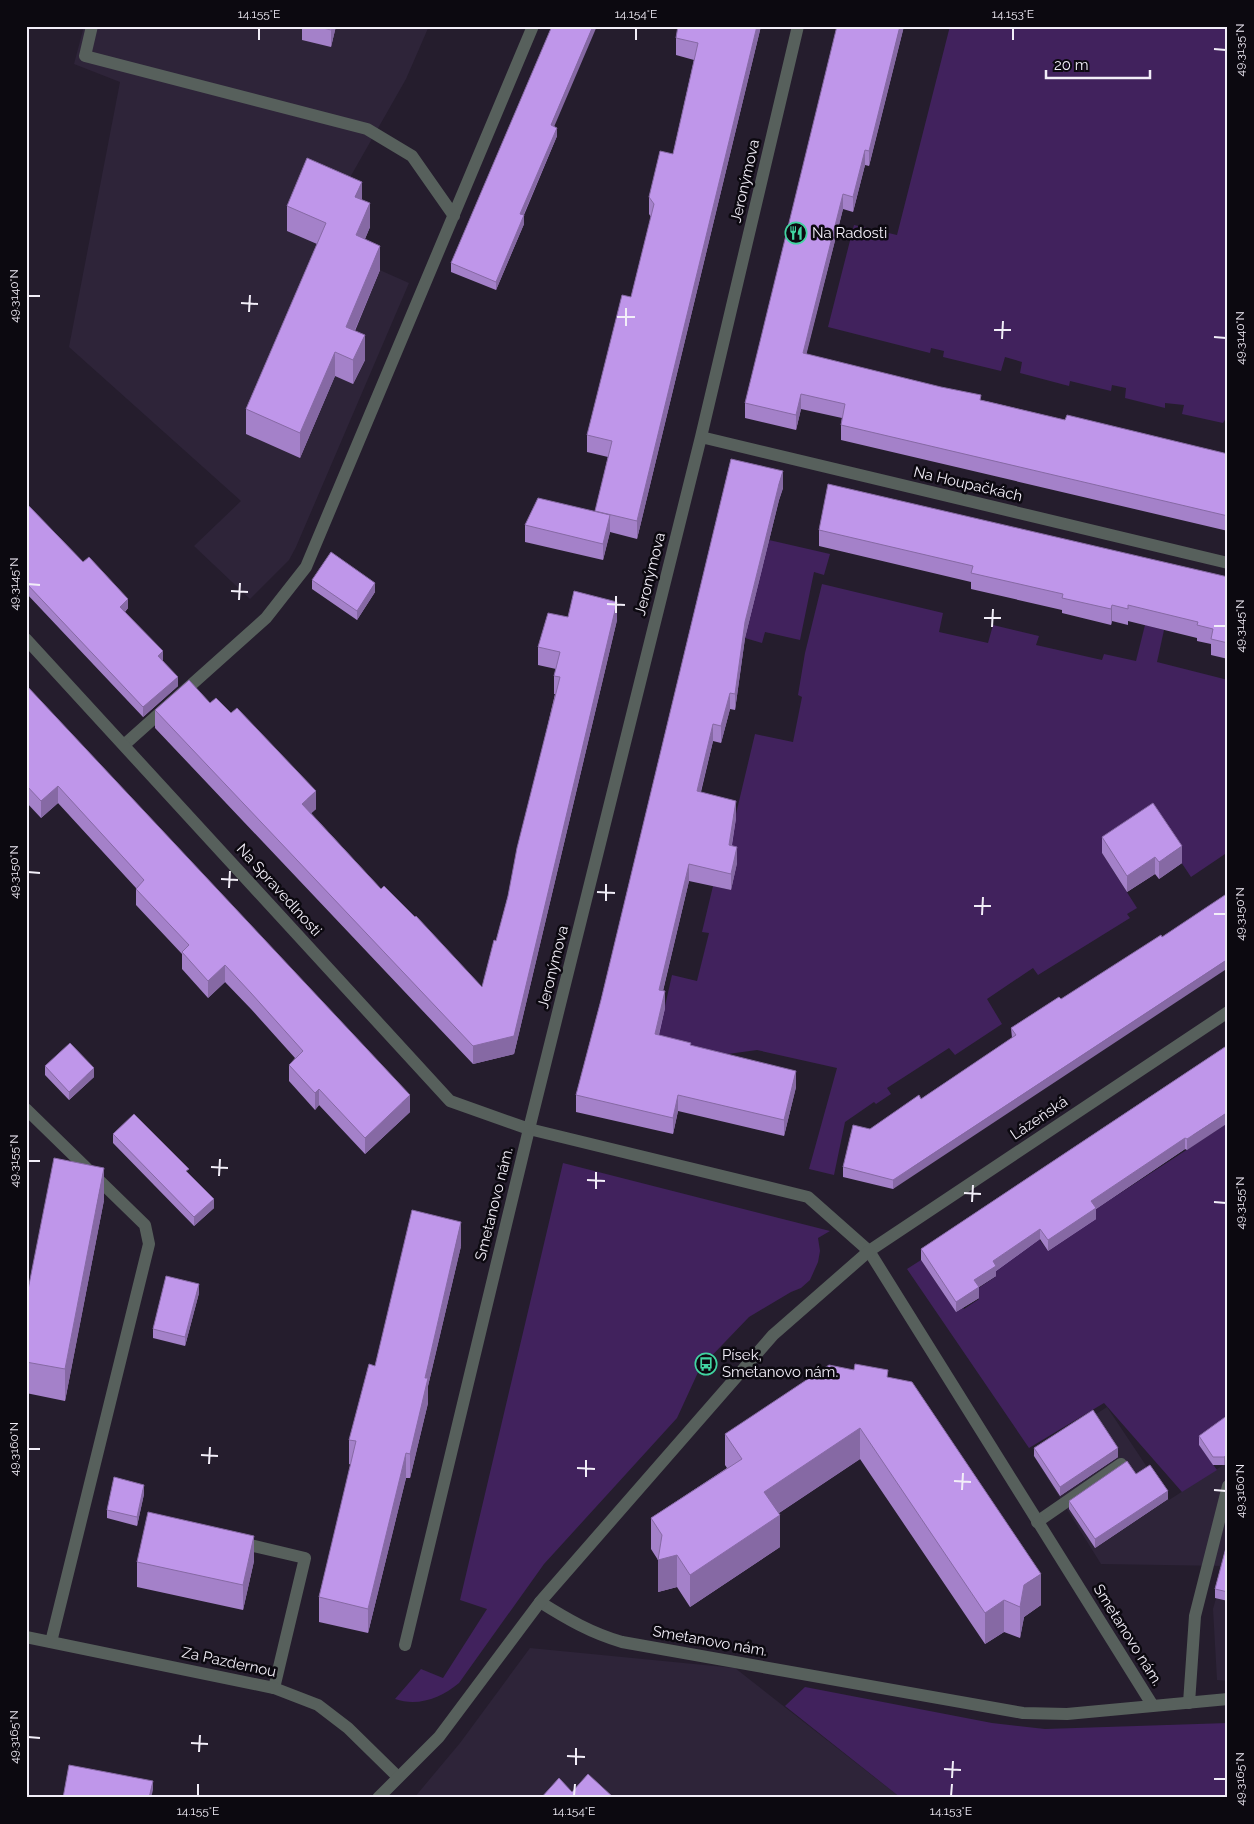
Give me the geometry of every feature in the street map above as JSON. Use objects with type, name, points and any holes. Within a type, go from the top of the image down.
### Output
[{"type":"street","points":[[92,26],[85,56],[367,128],[412,156],[454,216]]},
{"type":"street","points":[[124,745],[266,618],[306,567],[533,26]]},
{"type":"street","name":"Jeronýmova","points":[[529,1129],[701,437],[798,26]]},
{"type":"street","name":"Na Houpačkách","points":[[701,437],[1228,562]]},
{"type":"street","name":"Na Spravedlnosti","points":[[26,639],[450,1101],[529,1129]]},
{"type":"street","name":"Lázeňská","points":[[869,1251],[1228,1012]]},
{"type":"street","points":[[26,1109],[145,1225],[149,1244],[51,1642]]},
{"type":"street","name":"Smetanovo nám.","points":[[405,1645],[529,1129],[808,1197],[869,1251],[1153,1706],[1067,1714],[1023,1713],[964,1704],[622,1642],[574,1624],[540,1602]]},
{"type":"street","points":[[378,1798],[439,1737],[540,1602],[773,1335],[869,1251]]},
{"type":"street","points":[[1038,1522],[1121,1464]]},
{"type":"street","points":[[1189,1703],[1195,1616],[1228,1486]]},
{"type":"street","points":[[236,1542],[305,1558],[274,1688]]},
{"type":"street","name":"Za Pazdernou","points":[[26,1637],[274,1688],[318,1705],[348,1728],[398,1777]]},
{"type":"street","points":[[1153,1706],[1228,1698]]},
{"type":"shaded area","points":[[84,26],[429,26],[406,79],[340,195],[356,221],[369,228],[357,260],[409,283],[296,547],[289,560],[250,599],[194,546],[241,501],[69,347],[120,82],[74,64]]},
{"type":"shaded area","points":[[950,26],[1228,26],[1228,415],[1223,423],[1182,414],[1184,405],[1165,403],[1165,408],[1125,398],[1126,388],[1112,385],[1111,391],[1070,381],[1069,386],[1020,373],[1022,362],[1005,357],[1001,371],[943,357],[944,351],[931,348],[930,353],[828,327],[854,225],[897,235]]},
{"type":"shaded area","points":[[769,540],[830,554],[824,575],[814,572],[800,640],[765,632],[762,643],[745,638]]},
{"type":"shaded area","points":[[822,584],[943,613],[939,632],[988,643],[993,625],[1039,636],[1036,645],[1102,660],[1104,654],[1136,661],[1145,625],[1164,630],[1157,662],[1228,680],[1228,852],[1191,877],[1153,820],[1102,853],[1137,908],[1127,914],[1130,918],[1038,975],[1033,968],[987,999],[1002,1024],[955,1055],[949,1048],[887,1088],[891,1094],[876,1104],[874,1102],[845,1122],[834,1175],[809,1169],[837,1068],[757,1050],[691,1059],[655,1050],[672,975],[697,981],[709,933],[702,932],[713,886],[731,890],[737,863],[725,860],[755,734],[793,742],[802,697],[798,695],[805,653]]},
{"type":"shaded area","points":[[1228,1123],[1228,1424],[1199,1445],[1217,1470],[1182,1492],[1104,1403],[1029,1448],[907,1269],[921,1260],[956,1312],[964,1309],[979,1299],[974,1291],[995,1277],[993,1272],[1039,1239],[1048,1251],[1095,1219],[1091,1212]]},
{"type":"shaded area","points":[[563,1163],[830,1231],[818,1238],[820,1251],[818,1262],[810,1280],[801,1288],[749,1317],[700,1368],[677,1418],[544,1564],[459,1683],[445,1693],[429,1700],[412,1702],[395,1699],[421,1669],[443,1678],[487,1609],[460,1600]]},
{"type":"shaded area","points":[[1107,1407],[1169,1500],[1228,1462],[1228,1681],[1217,1680],[1213,1609],[1225,1566],[1101,1564],[1033,1455]]},
{"type":"shaded area","points":[[530,1648],[735,1668],[901,1798],[414,1798],[460,1743]]},
{"type":"shaded area","points":[[805,1687],[992,1723],[1045,1729],[1228,1723],[1228,1798],[901,1798],[785,1706]]},
{"type":"building","points":[[315,26],[332,26],[331,30]]},
{"type":"building","points":[[552,26],[593,26],[551,125],[557,128],[520,214],[524,215],[496,282],[451,263]]},
{"type":"building","points":[[678,26],[757,26],[637,521],[595,511],[612,441],[587,435],[622,295],[631,297],[654,204],[649,197],[660,151],[673,154],[698,43],[676,38]]},
{"type":"building","points":[[837,26],[900,26],[869,151],[865,150],[853,197],[843,194],[803,353],[981,395],[980,400],[1065,420],[1067,415],[1228,454],[1228,516],[841,425],[845,404],[801,394],[796,415],[745,403]]},
{"type":"building","points":[[307,158],[362,182],[355,197],[370,203],[356,235],[380,246],[346,327],[365,335],[353,360],[335,352],[300,433],[246,409],[326,223],[287,206]]},
{"type":"building","points":[[731,459],[783,471],[745,622],[735,694],[730,693],[721,726],[713,724],[697,791],[736,801],[729,845],[737,847],[731,874],[689,864],[659,990],[665,991],[655,1034],[691,1043],[690,1045],[796,1071],[784,1120],[678,1095],[673,1118],[576,1095],[601,1000]]},
{"type":"building","points":[[828,484],[1228,577],[1228,643],[1211,639],[1213,629],[1197,625],[1198,622],[1128,605],[1128,609],[1112,605],[1111,609],[1062,598],[1063,594],[971,573],[973,566],[819,530]]},
{"type":"building","points":[[538,498],[610,515],[603,544],[525,525]]},
{"type":"building","points":[[26,503],[83,562],[89,557],[128,599],[120,607],[163,651],[158,656],[178,677],[143,707],[26,583]]},
{"type":"building","points":[[331,552],[375,583],[357,611],[312,580]]},
{"type":"building","points":[[574,591],[617,602],[514,1036],[473,1046],[155,710],[189,680],[210,703],[216,698],[231,713],[237,708],[316,791],[302,804],[381,889],[384,886],[416,916],[482,987],[508,896],[517,848],[560,677],[554,676],[560,652],[538,647],[548,613],[568,617]]},
{"type":"building","points":[[26,685],[410,1095],[365,1138],[319,1089],[315,1093],[289,1065],[303,1051],[225,965],[208,981],[182,952],[189,945],[136,889],[144,880],[58,786],[41,801],[26,785]]},
{"type":"building","points":[[1153,803],[1182,846],[1159,862],[1155,857],[1127,876],[1102,837]]},
{"type":"building","points":[[1228,893],[1228,959],[893,1180],[843,1167],[853,1125],[870,1129],[919,1095],[921,1099],[1016,1035],[1011,1028],[1059,997],[1061,999],[1161,935],[1162,937]]},
{"type":"building","points":[[70,1043],[94,1068],[69,1092],[45,1066]]},
{"type":"building","points":[[1228,1045],[1228,1112],[1187,1139],[1185,1138],[1091,1201],[1096,1208],[1048,1240],[1040,1229],[993,1261],[996,1266],[974,1280],[979,1287],[956,1302],[921,1249]]},
{"type":"building","points":[[134,1114],[189,1169],[186,1171],[214,1199],[194,1217],[113,1134]]},
{"type":"building","points":[[54,1158],[104,1168],[65,1369],[26,1362],[26,1300]]},
{"type":"building","points":[[412,1210],[461,1222],[425,1378],[428,1378],[410,1454],[406,1453],[368,1609],[319,1597],[356,1441],[349,1440],[369,1364],[375,1366]]},
{"type":"building","points":[[166,1276],[199,1284],[185,1337],[153,1329]]},
{"type":"building","points":[[855,1364],[888,1370],[887,1377],[912,1382],[1041,1574],[1024,1585],[1020,1607],[1004,1600],[985,1613],[860,1428],[764,1492],[780,1515],[690,1575],[677,1555],[658,1560],[662,1535],[651,1518],[742,1459],[725,1434],[829,1365],[854,1370]]},
{"type":"building","points":[[1093,1410],[1118,1448],[1060,1487],[1034,1448]]},
{"type":"building","points":[[1228,1415],[1228,1454],[1224,1457],[1213,1457],[1199,1436]]},
{"type":"building","points":[[1127,1461],[1136,1474],[1150,1465],[1168,1491],[1095,1539],[1069,1501]]},
{"type":"building","points":[[114,1477],[144,1485],[137,1517],[107,1510]]},
{"type":"building","points":[[148,1512],[254,1536],[243,1585],[137,1562]]},
{"type":"building","points":[[1228,1540],[1228,1592],[1215,1589]]},
{"type":"building","points":[[69,1765],[153,1781],[149,1798],[63,1798]]},
{"type":"building","points":[[588,1774],[614,1798],[541,1798],[559,1778],[572,1792]]},
{"type":"place","name":"Na Radosti","points":[[796,233]]},
{"type":"place","name":"Písek, Smetanovo nám.","points":[[706,1364]]}]
